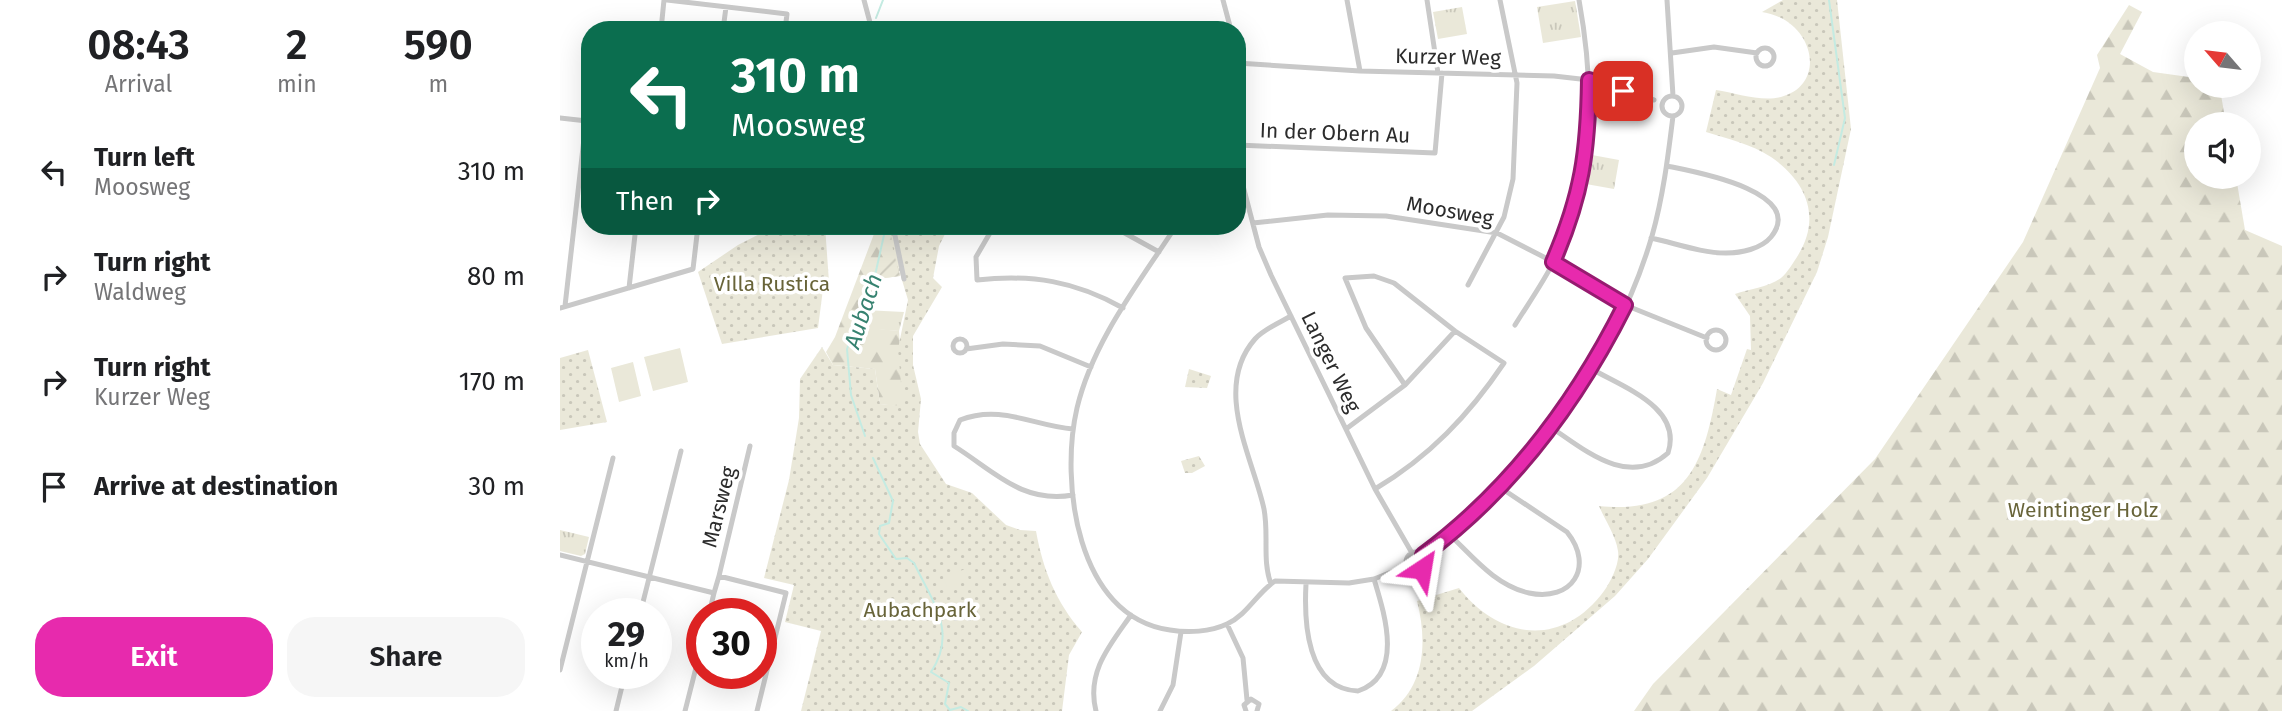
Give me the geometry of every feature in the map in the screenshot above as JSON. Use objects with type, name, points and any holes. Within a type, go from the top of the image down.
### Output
[{"type":"street","points":[[662,21],[666,0],[787,14],[786,21]]},
{"type":"street","points":[[864,0],[870,21]]},
{"type":"street","points":[[1223,0],[1229,21]]},
{"type":"street","points":[[1348,0],[1360,71]]},
{"type":"street","name":"In der Obern Au","points":[[1246,145],[1435,153],[1440,73],[1427,0]]},
{"type":"street","points":[[1468,285],[1496,233],[1509,201],[1513,179],[1517,83],[1500,0]]},
{"type":"street","points":[[1515,325],[1553,262],[1581,187],[1589,130],[1589,80],[1579,0]]},
{"type":"street","points":[[1667,0],[1673,96],[1682,106],[1681,112],[1673,116],[1667,115],[1662,106],[1667,97],[1673,96]]},
{"type":"street","points":[[724,21],[726,7]]},
{"type":"street","points":[[1672,53],[1714,47],[1757,53]]},
{"type":"street","name":"Kurzer Weg","points":[[1246,64],[1360,71],[1514,74],[1589,80],[1654,100]]},
{"type":"street","points":[[1423,555],[1426,561],[1422,569],[1414,571],[1407,566],[1406,560],[1412,553],[1423,555],[1450,536],[1501,488],[1552,428],[1590,368],[1625,305],[1651,237],[1667,166],[1673,116]]},
{"type":"street","points":[[560,118],[581,120]]},
{"type":"street","points":[[1651,237],[1726,253],[1760,245],[1769,239],[1776,225],[1776,217],[1768,202],[1743,185],[1717,176],[1667,166]]},
{"type":"street","points":[[581,171],[562,307],[693,269],[697,235]]},
{"type":"street","name":"Langer Weg","points":[[1246,200],[1259,247],[1291,316],[1375,489],[1412,553]]},
{"type":"street","name":"Moosweg","points":[[1253,223],[1328,215],[1386,216],[1496,233],[1553,262],[1625,305],[1707,338]]},
{"type":"street","points":[[629,288],[635,235]]},
{"type":"street","points":[[895,235],[904,279]]},
{"type":"street","points":[[989,235],[976,257],[977,280],[1013,277],[1061,282],[1088,290],[1122,308]]},
{"type":"street","points":[[1128,235],[1159,252]]},
{"type":"street","points":[[1170,235],[1122,308],[1091,367],[1073,429],[1073,495],[1078,531],[1091,565],[1102,584],[1131,615],[1154,626],[1181,632],[1227,624],[1271,584],[1280,580],[1307,584],[1349,583],[1374,579],[1407,566]]},
{"type":"street","points":[[1375,489],[1410,468],[1440,442],[1472,407],[1504,363],[1455,331],[1394,283],[1374,276],[1345,278],[1366,328],[1405,385]]},
{"type":"street","points":[[1271,584],[1266,565],[1268,531],[1259,488],[1241,433],[1237,383],[1242,363],[1253,341],[1291,316]]},
{"type":"street","points":[[1346,429],[1405,385],[1455,331]]},
{"type":"street","points":[[966,349],[1003,344],[1040,346],[1091,367]]},
{"type":"street","points":[[1552,428],[1601,460],[1616,466],[1647,466],[1668,453],[1671,432],[1661,411],[1590,368]]},
{"type":"street","points":[[1073,429],[1015,415],[982,414],[960,420],[953,440],[954,446],[1014,488],[1035,496],[1073,495]]},
{"type":"street","name":"Marsweg","points":[[714,598],[750,446]]},
{"type":"street","points":[[644,598],[681,451]]},
{"type":"street","points":[[560,670],[612,458]]},
{"type":"street","points":[[1450,536],[1485,569],[1513,587],[1545,595],[1566,588],[1576,578],[1581,561],[1575,541],[1567,532],[1501,488]]},
{"type":"street","points":[[560,555],[715,593]]},
{"type":"street","points":[[719,576],[786,593],[757,711]]},
{"type":"street","points":[[1307,584],[1306,626],[1316,658],[1334,683],[1358,691],[1375,680],[1387,652],[1385,620],[1374,579]]},
{"type":"street","points":[[1096,711],[1093,695],[1097,670],[1131,615]]},
{"type":"street","points":[[1227,624],[1242,658],[1247,700],[1245,711]]},
{"type":"street","points":[[1160,711],[1173,685],[1181,632]]},
{"type":"street","points":[[616,711],[621,689]]},
{"type":"street","points":[[685,711],[691,689]]},
{"type":"street","points":[[1247,700],[1256,700],[1257,711]]},
{"type":"green space","points":[[1783,0],[1837,0],[1851,129],[1828,237],[1817,272],[1763,383],[1707,478],[1648,559],[1615,596],[1534,666],[1472,711],[1391,711],[1411,688],[1421,661],[1422,631],[1417,601],[1459,588],[1475,605],[1512,627],[1550,629],[1569,622],[1587,609],[1604,591],[1616,566],[1617,545],[1599,506],[1629,507],[1653,502],[1672,493],[1686,479],[1697,461],[1712,416],[1717,389],[1731,395],[1747,349],[1751,350],[1750,316],[1735,294],[1765,286],[1781,278],[1805,243],[1809,228],[1807,202],[1802,189],[1783,167],[1756,149],[1706,132],[1716,90],[1757,98],[1773,98],[1796,90],[1805,80],[1810,67],[1804,39],[1780,17],[1762,12]]},
{"type":"green space","points":[[1575,1],[1581,37],[1543,43],[1537,7]]},
{"type":"green space","name":"Weintinger Holz","points":[[2129,5],[2142,12],[2120,54],[2153,72],[2184,76],[2184,98],[2222,98],[2224,112],[2184,112],[2184,189],[2238,189],[2245,230],[2282,246],[2282,711],[1634,711],[1653,684],[1875,459],[2023,242],[2100,68],[2097,55]]},
{"type":"green space","points":[[1462,7],[1467,34],[1438,39],[1433,12]]},
{"type":"green space","points":[[1592,155],[1619,160],[1614,189],[1586,184]]},
{"type":"green space","name":"Villa Rustica","points":[[757,235],[826,235],[829,282],[828,290],[823,289],[818,328],[722,344],[698,272]]},
{"type":"green space","points":[[874,235],[892,235],[900,276],[877,279],[859,327],[899,331],[904,407],[880,404],[875,369],[833,365],[826,352],[835,337]]},
{"type":"green space","name":"Aubachpark","points":[[891,235],[944,235],[939,246],[933,278],[942,287],[913,336],[913,365],[921,399],[918,432],[920,444],[946,484],[972,493],[1006,525],[1020,530],[1036,531],[1042,559],[1052,585],[1082,632],[1069,655],[1062,711],[801,711],[821,631],[785,622],[794,585],[764,578],[789,480],[799,418],[800,379],[822,347],[833,365],[875,369],[880,404],[903,406],[898,349],[908,300]]},
{"type":"green space","points":[[893,250],[900,276],[877,279]]},
{"type":"green space","points":[[864,310],[904,312],[899,331],[859,328]]},
{"type":"green space","points":[[680,348],[688,382],[653,391],[644,357]]},
{"type":"green space","points":[[588,350],[607,422],[560,430],[560,358]]},
{"type":"green space","points":[[633,362],[641,396],[619,402],[611,368]]},
{"type":"green space","points":[[1189,369],[1211,376],[1207,388],[1185,387]]},
{"type":"green space","points":[[1199,456],[1205,466],[1192,473],[1185,473],[1181,461]]},
{"type":"green space","points":[[560,530],[589,537],[585,554],[581,556],[560,551]]},
{"type":"green space","points":[[966,569],[969,580],[947,587],[943,576]]},
{"type":"waterway","name":"Aubach","points":[[876,18],[883,0]]},
{"type":"waterway","points":[[1829,0],[1845,118],[1834,165]]},
{"type":"waterway","name":"Aubach","points":[[865,436],[851,395],[847,349],[876,271],[884,235]]},
{"type":"waterway","name":"Aubach","points":[[873,458],[893,501],[889,523],[880,526],[879,534],[896,559],[907,558],[914,563],[928,590],[942,630],[939,657],[931,672],[949,683],[945,704],[950,710],[961,707],[968,711]]},
{"type":"route","points":[[1422,569],[1426,561],[1423,555],[1481,509],[1552,428],[1608,338],[1625,305],[1553,262],[1581,187],[1589,130],[1589,80],[1623,91]]}]
